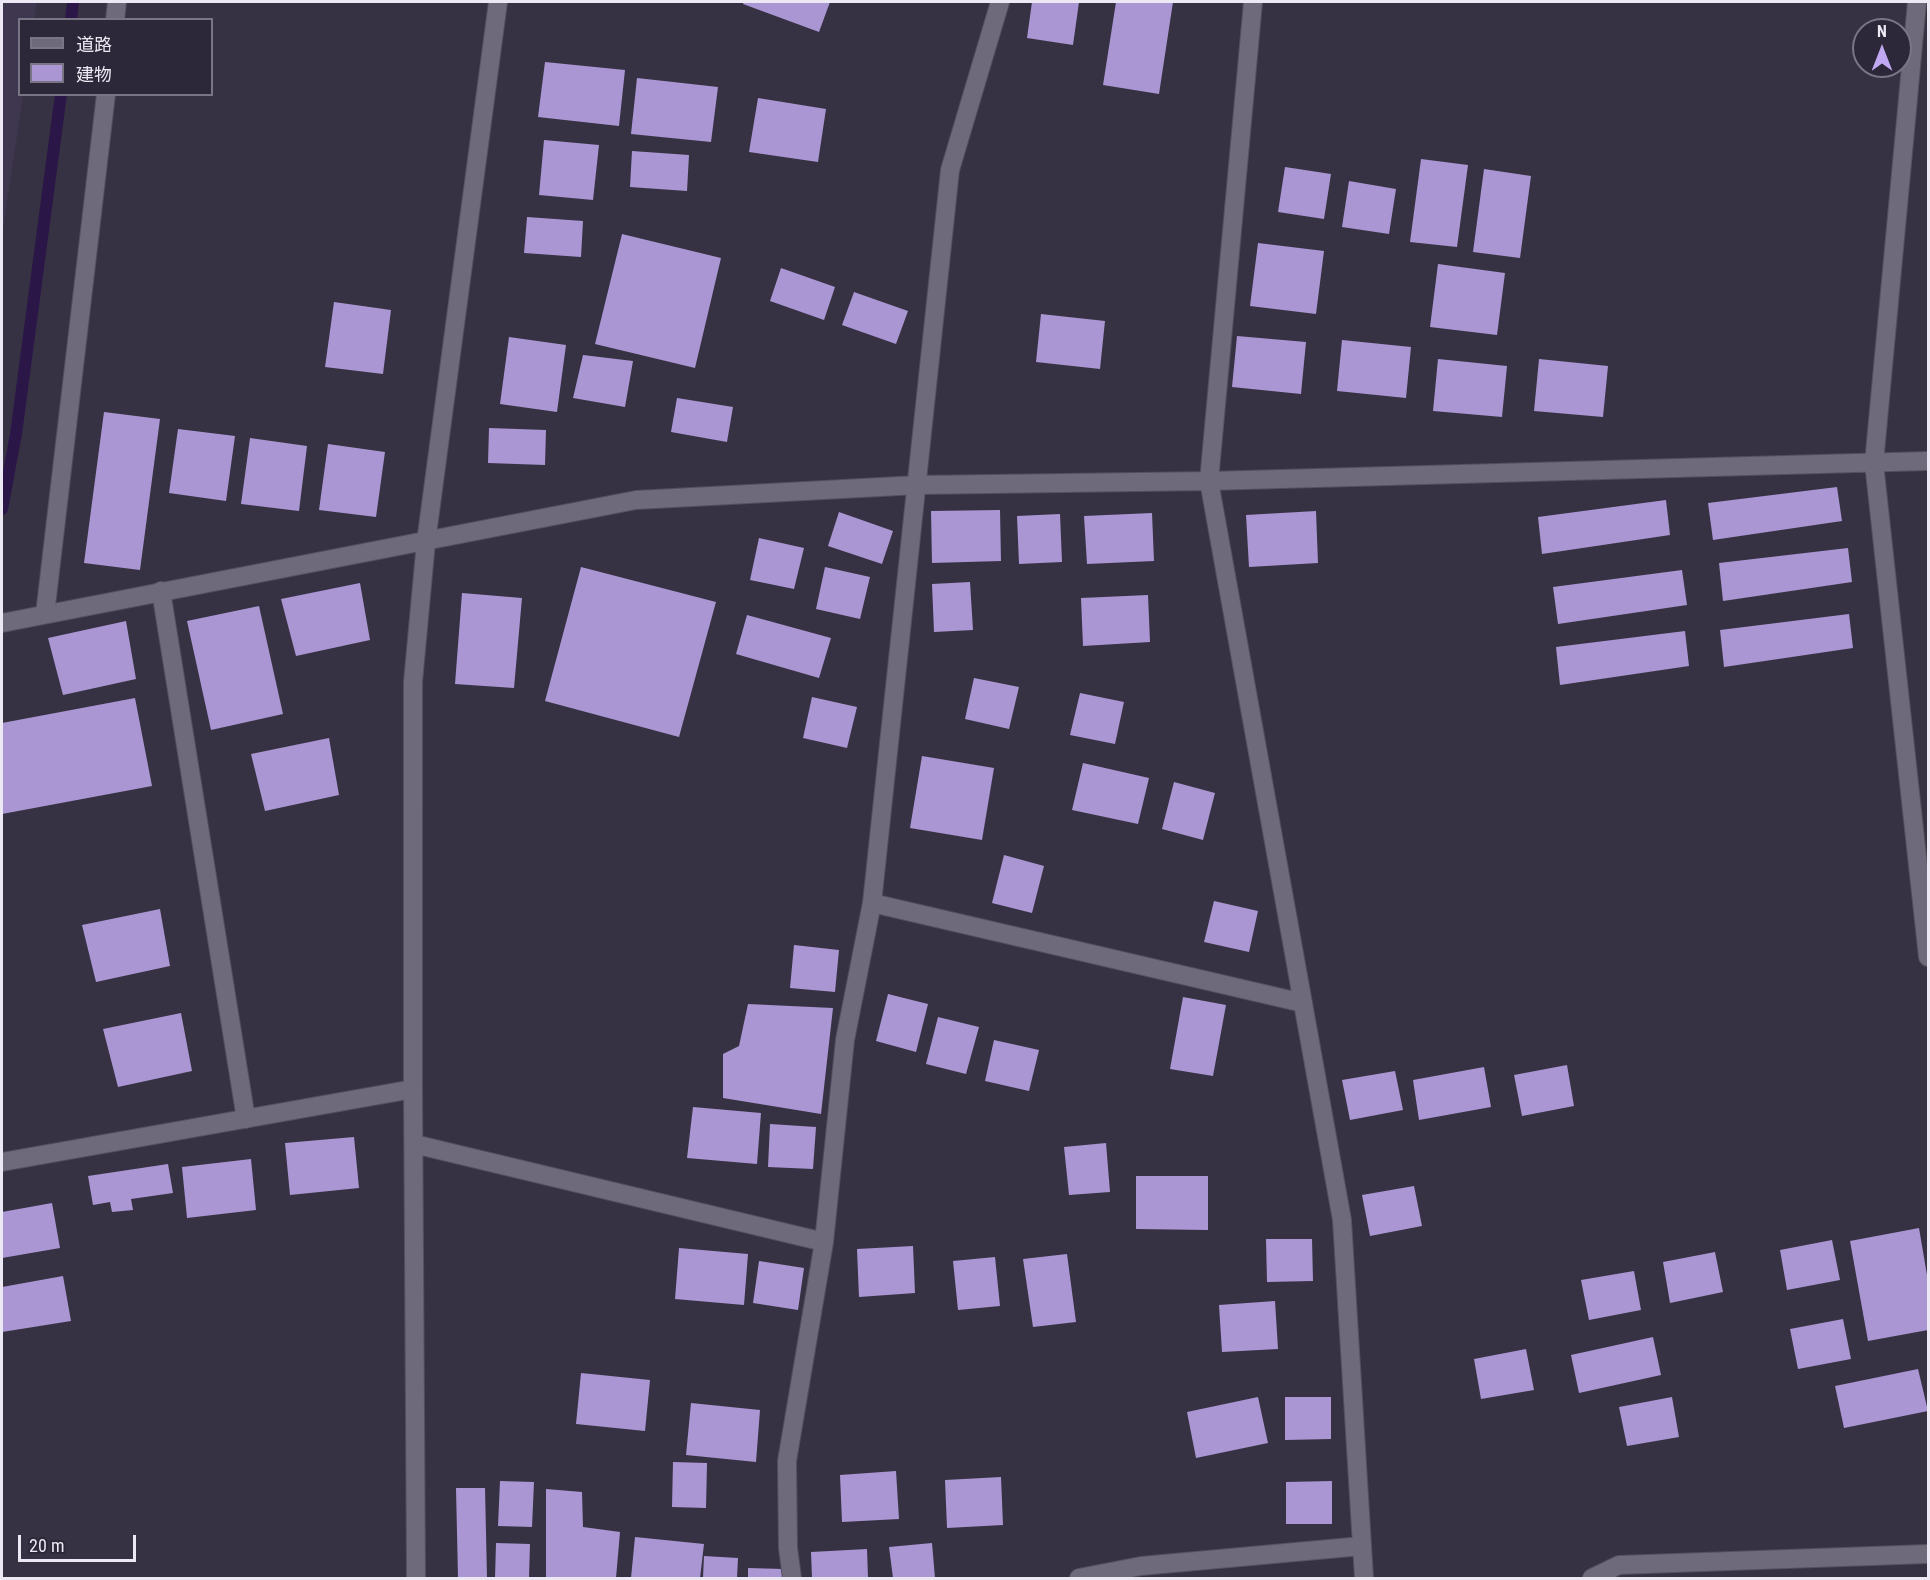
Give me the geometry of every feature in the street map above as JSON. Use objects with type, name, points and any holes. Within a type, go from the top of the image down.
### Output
[{"type":"street","points":[[115,18],[117,2]]},
{"type":"street","points":[[416,1578],[412,1089],[412,682],[426,542],[498,2]]},
{"type":"street","points":[[792,1578],[788,1548],[787,1461],[824,1242],[845,1041],[872,903],[950,170],[1000,2]]},
{"type":"street","points":[[1253,2],[1209,481],[1342,1220],[1364,1578]]},
{"type":"street","points":[[1917,2],[1874,463],[1929,957]]},
{"type":"street","points":[[45,614],[106,96]]},
{"type":"street","points":[[2,623],[636,501],[918,485],[1209,481],[1929,461]]},
{"type":"street","points":[[161,591],[246,1119]]},
{"type":"street","points":[[872,903],[1303,1003]]},
{"type":"street","points":[[2,1162],[412,1089]]},
{"type":"street","points":[[414,1144],[824,1242]]},
{"type":"street","points":[[1081,1578],[1141,1566],[1362,1546]]},
{"type":"street","points":[[1592,1578],[1619,1565],[1929,1554]]},
{"type":"shaded area","points":[[2,2],[37,2],[34,18],[18,18],[18,96],[23,96],[2,236]]},
{"type":"building","points":[[744,2],[830,2],[819,32],[743,4]]},
{"type":"building","points":[[1032,2],[1079,2],[1073,45],[1027,38]]},
{"type":"building","points":[[1116,2],[1173,2],[1159,94],[1103,85]]},
{"type":"building","points":[[545,62],[625,70],[619,126],[538,117]]},
{"type":"building","points":[[637,78],[718,87],[711,142],[631,134]]},
{"type":"building","points":[[758,98],[826,109],[818,162],[749,152]]},
{"type":"building","points":[[544,140],[599,145],[593,200],[539,195]]},
{"type":"building","points":[[632,151],[689,155],[687,191],[630,187]]},
{"type":"building","points":[[1421,159],[1468,165],[1457,247],[1410,242]]},
{"type":"building","points":[[1285,167],[1331,174],[1324,219],[1278,212]]},
{"type":"building","points":[[1484,169],[1531,176],[1520,258],[1473,252]]},
{"type":"building","points":[[1349,181],[1396,189],[1389,234],[1342,227]]},
{"type":"building","points":[[527,217],[583,221],[581,257],[524,253]]},
{"type":"building","points":[[622,234],[721,258],[695,368],[595,344]]},
{"type":"building","points":[[1258,243],[1324,251],[1316,314],[1250,306]]},
{"type":"building","points":[[1438,264],[1505,273],[1497,335],[1430,327]]},
{"type":"building","points":[[781,268],[835,287],[824,320],[770,301]]},
{"type":"building","points":[[854,292],[908,311],[896,344],[842,325]]},
{"type":"building","points":[[334,302],[391,310],[383,374],[325,367]]},
{"type":"building","points":[[1041,314],[1105,321],[1100,369],[1036,362]]},
{"type":"building","points":[[1237,336],[1306,342],[1301,394],[1232,387]]},
{"type":"building","points":[[509,337],[566,345],[557,412],[500,404]]},
{"type":"building","points":[[1342,340],[1411,347],[1406,398],[1337,391]]},
{"type":"building","points":[[583,355],[633,361],[625,407],[573,398]]},
{"type":"building","points":[[1438,359],[1507,366],[1502,417],[1433,411]]},
{"type":"building","points":[[1539,359],[1608,366],[1603,417],[1534,411]]},
{"type":"building","points":[[677,398],[733,407],[727,442],[671,432]]},
{"type":"building","points":[[104,412],[160,419],[140,570],[84,563]]},
{"type":"building","points":[[489,428],[546,430],[545,465],[488,463]]},
{"type":"building","points":[[178,429],[235,436],[226,501],[169,493]]},
{"type":"building","points":[[250,438],[307,446],[299,511],[241,504]]},
{"type":"building","points":[[328,444],[385,452],[376,517],[319,510]]},
{"type":"building","points":[[1837,487],[1842,521],[1713,540],[1708,503]]},
{"type":"building","points":[[1666,500],[1670,535],[1542,554],[1538,517]]},
{"type":"building","points":[[1000,510],[1001,561],[932,563],[931,511]]},
{"type":"building","points":[[1316,511],[1318,563],[1249,567],[1246,515]]},
{"type":"building","points":[[839,512],[893,531],[882,564],[828,546]]},
{"type":"building","points":[[1152,513],[1154,561],[1087,564],[1084,516]]},
{"type":"building","points":[[1060,514],[1062,562],[1019,564],[1017,516]]},
{"type":"building","points":[[759,538],[804,548],[794,589],[750,580]]},
{"type":"building","points":[[1848,548],[1852,582],[1723,601],[1719,563]]},
{"type":"building","points":[[581,567],[716,602],[679,737],[545,701]]},
{"type":"building","points":[[825,567],[870,577],[860,619],[816,609]]},
{"type":"building","points":[[1682,570],[1687,605],[1558,624],[1553,587]]},
{"type":"building","points":[[970,582],[973,630],[934,632],[932,584]]},
{"type":"building","points":[[360,583],[370,640],[296,656],[281,599]]},
{"type":"building","points":[[462,593],[522,598],[514,688],[455,684]]},
{"type":"building","points":[[1148,595],[1150,642],[1083,646],[1081,598]]},
{"type":"building","points":[[259,606],[283,714],[211,730],[187,621]]},
{"type":"building","points":[[1849,614],[1853,648],[1724,667],[1720,630]]},
{"type":"building","points":[[747,615],[831,638],[819,678],[736,654]]},
{"type":"building","points":[[126,621],[136,679],[63,695],[48,638]]},
{"type":"building","points":[[1685,631],[1689,666],[1560,685],[1556,647]]},
{"type":"building","points":[[974,678],[1019,687],[1009,729],[965,719]]},
{"type":"building","points":[[1080,693],[1124,702],[1115,744],[1070,735]]},
{"type":"building","points":[[812,697],[857,707],[847,748],[803,738]]},
{"type":"building","points":[[135,698],[152,786],[2,814],[2,723]]},
{"type":"building","points":[[329,738],[339,795],[265,811],[251,754]]},
{"type":"building","points":[[922,756],[994,768],[982,840],[910,828]]},
{"type":"building","points":[[1083,763],[1149,778],[1138,824],[1072,810]]},
{"type":"building","points":[[1174,782],[1215,793],[1203,840],[1162,829]]},
{"type":"building","points":[[1004,855],[1044,866],[1032,913],[992,903]]},
{"type":"building","points":[[1214,901],[1258,911],[1249,952],[1204,942]]},
{"type":"building","points":[[160,909],[170,966],[96,982],[82,925]]},
{"type":"building","points":[[794,945],[839,950],[835,992],[790,988]]},
{"type":"building","points":[[888,994],[928,1004],[916,1052],[876,1041]]},
{"type":"building","points":[[1183,997],[1226,1005],[1213,1076],[1170,1069]]},
{"type":"building","points":[[748,1004],[833,1008],[821,1114],[723,1098],[723,1054],[739,1046]]},
{"type":"building","points":[[181,1013],[192,1071],[118,1087],[103,1029]]},
{"type":"building","points":[[938,1017],[979,1027],[966,1074],[926,1064]]},
{"type":"building","points":[[994,1040],[1039,1050],[1029,1091],[985,1081]]},
{"type":"building","points":[[1567,1065],[1574,1106],[1522,1116],[1514,1075]]},
{"type":"building","points":[[1484,1067],[1491,1107],[1419,1120],[1413,1080]]},
{"type":"building","points":[[1395,1071],[1403,1110],[1350,1120],[1342,1080]]},
{"type":"building","points":[[693,1107],[761,1113],[757,1164],[687,1158]]},
{"type":"building","points":[[770,1124],[816,1127],[813,1169],[768,1167]]},
{"type":"building","points":[[354,1137],[359,1188],[290,1195],[285,1143]]},
{"type":"building","points":[[1106,1143],[1110,1192],[1069,1195],[1064,1147]]},
{"type":"building","points":[[251,1159],[256,1210],[187,1218],[182,1167]]},
{"type":"building","points":[[168,1164],[173,1193],[131,1199],[133,1210],[112,1212],[110,1202],[93,1205],[88,1176]]},
{"type":"building","points":[[1136,1176],[1208,1176],[1208,1230],[1136,1229]]},
{"type":"building","points":[[1414,1186],[1422,1226],[1370,1236],[1362,1195]]},
{"type":"building","points":[[52,1203],[60,1248],[2,1258],[2,1212]]},
{"type":"building","points":[[1919,1228],[1928,1281],[1928,1330],[1868,1341],[1850,1241]]},
{"type":"building","points":[[1266,1239],[1312,1239],[1313,1281],[1267,1282]]},
{"type":"building","points":[[1832,1240],[1840,1280],[1787,1290],[1780,1250]]},
{"type":"building","points":[[913,1246],[915,1293],[859,1297],[857,1249]]},
{"type":"building","points":[[679,1248],[748,1254],[744,1305],[675,1299]]},
{"type":"building","points":[[1715,1252],[1723,1292],[1670,1303],[1663,1262]]},
{"type":"building","points":[[1067,1254],[1076,1322],[1033,1327],[1023,1259]]},
{"type":"building","points":[[995,1257],[1000,1306],[958,1310],[953,1261]]},
{"type":"building","points":[[759,1261],[804,1268],[798,1310],[753,1303]]},
{"type":"building","points":[[1634,1271],[1641,1310],[1589,1320],[1581,1280]]},
{"type":"building","points":[[63,1276],[71,1321],[2,1332],[2,1287]]},
{"type":"building","points":[[1275,1301],[1278,1349],[1222,1352],[1219,1305]]},
{"type":"building","points":[[1843,1319],[1851,1359],[1798,1369],[1790,1329]]},
{"type":"building","points":[[1653,1337],[1661,1375],[1579,1393],[1571,1355]]},
{"type":"building","points":[[1526,1349],[1534,1390],[1481,1399],[1474,1359]]},
{"type":"building","points":[[1918,1369],[1928,1411],[1844,1428],[1835,1386]]},
{"type":"building","points":[[581,1373],[650,1380],[645,1431],[576,1424]]},
{"type":"building","points":[[1258,1397],[1268,1443],[1196,1458],[1187,1412]]},
{"type":"building","points":[[1285,1397],[1331,1397],[1331,1439],[1285,1440]]},
{"type":"building","points":[[1672,1397],[1679,1437],[1627,1446],[1619,1407]]},
{"type":"building","points":[[691,1403],[760,1410],[756,1462],[686,1455]]},
{"type":"building","points":[[673,1462],[707,1463],[706,1508],[672,1507]]},
{"type":"building","points":[[896,1471],[899,1519],[842,1522],[840,1475]]},
{"type":"building","points":[[1001,1477],[1003,1525],[947,1528],[945,1480]]},
{"type":"building","points":[[500,1481],[534,1482],[532,1527],[498,1526]]},
{"type":"building","points":[[1332,1481],[1332,1524],[1286,1524],[1286,1482]]},
{"type":"building","points":[[456,1488],[485,1488],[487,1578],[458,1578]]},
{"type":"building","points":[[546,1489],[582,1492],[583,1527],[620,1532],[616,1578],[546,1577]]},
{"type":"building","points":[[635,1537],[704,1544],[700,1578],[631,1578]]},
{"type":"building","points":[[496,1543],[530,1544],[529,1578],[495,1578]]},
{"type":"building","points":[[932,1543],[935,1578],[893,1578],[889,1547]]},
{"type":"building","points":[[867,1549],[868,1578],[812,1578],[811,1552]]},
{"type":"building","points":[[704,1556],[738,1558],[737,1578],[703,1578]]},
{"type":"building","points":[[748,1568],[783,1569],[782,1578],[748,1578]]},
{"type":"waterway","points":[[71,18],[73,2]]},
{"type":"waterway","points":[[2,509],[16,434],[61,96]]}]
